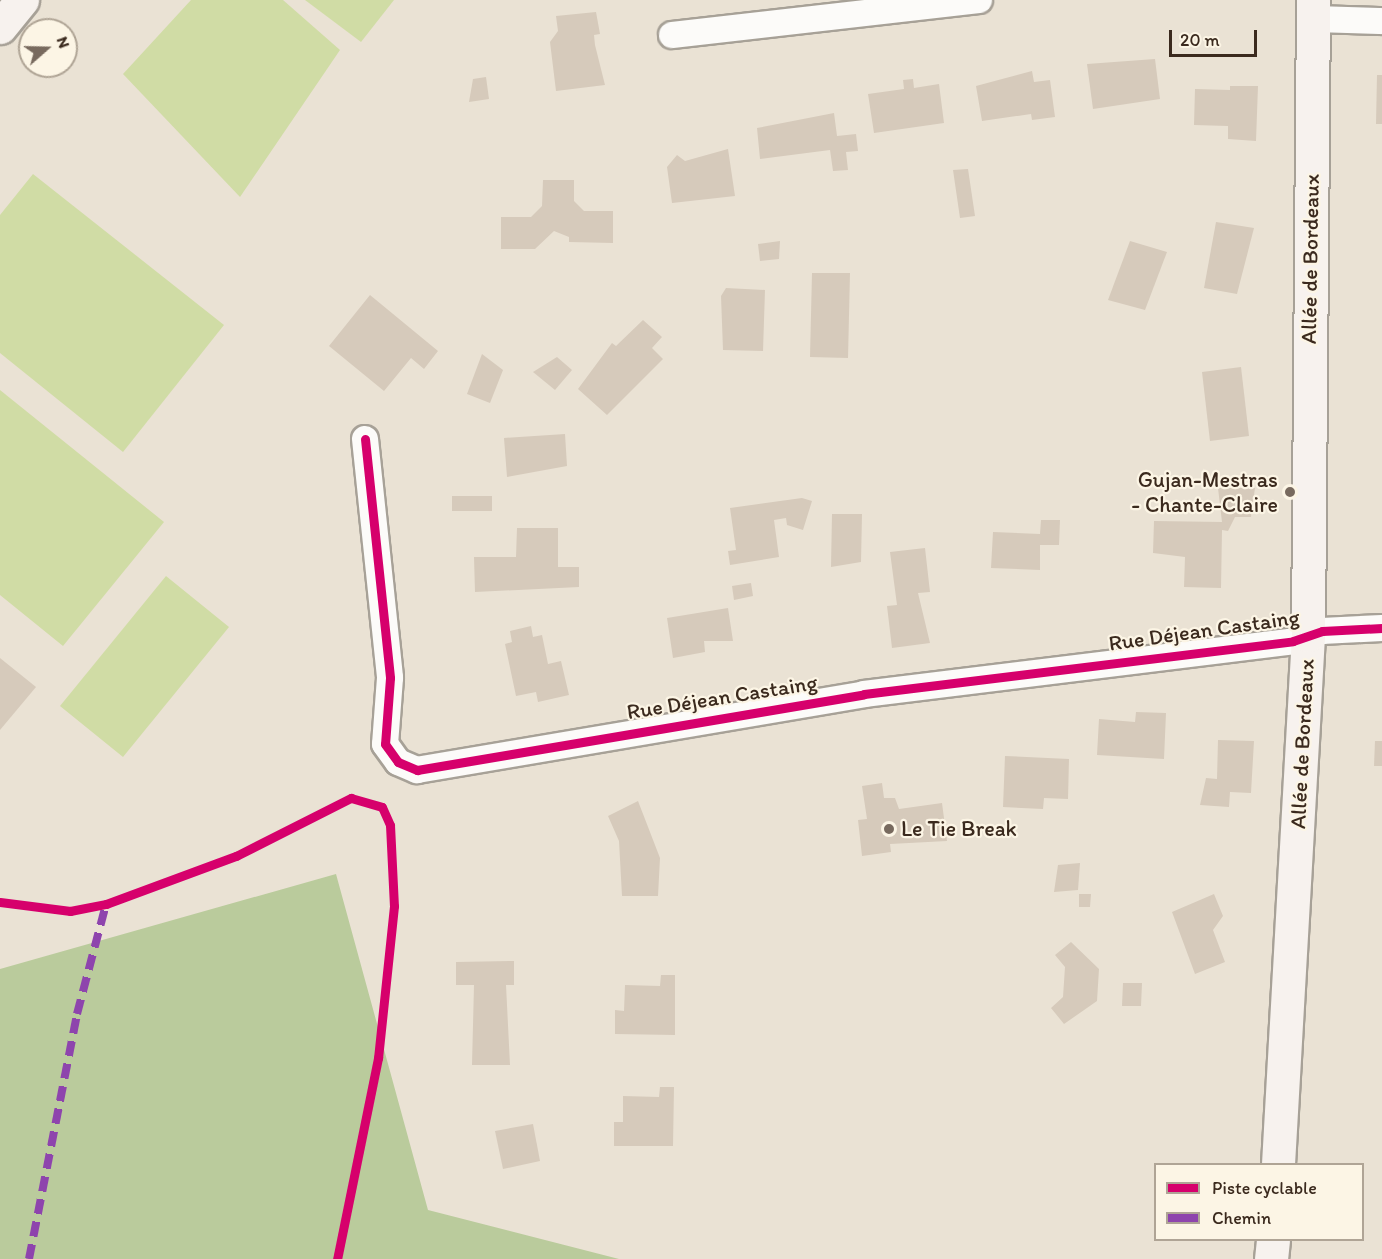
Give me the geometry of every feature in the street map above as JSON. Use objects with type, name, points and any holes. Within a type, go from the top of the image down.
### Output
[{"type":"main road","points":[[0,27],[22,0]]},
{"type":"main road","name":"Allée de Bordeaux","points":[[1278,1163],[1308,635],[1313,10]]},
{"type":"main road","points":[[1271,1259],[1273,1241]]},
{"type":"street","points":[[672,35],[980,0]]},
{"type":"street","points":[[1313,10],[1382,21]]},
{"type":"street","name":"Rue Déjean Castaing","points":[[365,439],[390,678],[385,744],[398,762],[417,770],[864,694],[1308,635],[1382,628]]},
{"type":"green space","points":[[191,0],[283,0],[340,50],[240,197],[123,74]]},
{"type":"green space","points":[[305,0],[394,0],[361,42]]},
{"type":"green space","points":[[33,174],[224,325],[123,452],[0,353],[0,215]]},
{"type":"green space","points":[[0,390],[164,522],[63,646],[0,595]]},
{"type":"green space","points":[[166,576],[229,627],[123,757],[60,706]]},
{"type":"green space","points":[[336,874],[428,1210],[619,1259],[0,1259],[0,969]]},
{"type":"building","points":[[596,12],[600,34],[594,35],[595,45],[605,85],[556,91],[550,42],[558,31],[556,16]]},
{"type":"building","points":[[1155,59],[1160,99],[1093,109],[1087,64]]},
{"type":"building","points":[[1032,71],[1034,82],[1050,80],[1055,117],[1032,120],[1031,114],[982,121],[976,86]]},
{"type":"building","points":[[1377,75],[1382,75],[1382,124],[1376,124]]},
{"type":"building","points":[[486,77],[489,99],[469,102],[473,79]]},
{"type":"building","points":[[913,79],[914,88],[939,84],[944,123],[874,133],[868,94],[904,89],[903,80]]},
{"type":"building","points":[[1230,86],[1258,86],[1256,141],[1228,139],[1228,126],[1194,125],[1195,89],[1230,90]]},
{"type":"building","points":[[834,113],[837,136],[856,134],[858,151],[846,152],[848,170],[833,171],[830,150],[760,159],[757,128]]},
{"type":"building","points":[[728,149],[735,196],[672,203],[667,167],[677,155],[685,161]]},
{"type":"building","points":[[968,169],[975,216],[960,218],[953,170]]},
{"type":"building","points":[[543,180],[574,180],[574,201],[584,211],[613,211],[613,243],[569,242],[569,237],[554,231],[535,249],[501,249],[501,217],[531,217],[542,206]]},
{"type":"building","points":[[1216,222],[1254,228],[1237,294],[1204,288]]},
{"type":"building","points":[[780,241],[779,259],[760,261],[758,244]]},
{"type":"building","points":[[1130,241],[1167,252],[1145,310],[1108,300]]},
{"type":"building","points":[[812,273],[850,273],[848,358],[810,357]]},
{"type":"building","points":[[726,288],[765,290],[763,351],[723,350],[721,296]]},
{"type":"building","points":[[370,295],[438,351],[424,369],[411,358],[384,391],[329,346]]},
{"type":"building","points":[[643,320],[662,337],[652,348],[663,359],[607,415],[578,389],[612,343],[616,346]]},
{"type":"building","points":[[482,354],[503,370],[490,403],[467,394]]},
{"type":"building","points":[[557,357],[572,370],[555,390],[533,372]]},
{"type":"building","points":[[1241,367],[1249,436],[1210,441],[1202,372]]},
{"type":"building","points":[[565,434],[567,466],[507,477],[504,438]]},
{"type":"building","points":[[1218,488],[1255,488],[1251,517],[1235,517],[1228,531],[1222,530],[1221,588],[1184,587],[1185,557],[1153,553],[1154,521],[1222,522]]},
{"type":"building","points":[[452,496],[492,496],[492,511],[452,511]]},
{"type":"building","points":[[802,498],[812,501],[803,530],[787,525],[786,518],[774,520],[779,557],[730,565],[728,551],[736,550],[730,508]]},
{"type":"building","points":[[832,514],[862,514],[861,562],[831,567]]},
{"type":"building","points":[[1041,520],[1060,520],[1059,545],[1040,545],[1040,570],[991,568],[993,532],[1040,534]]},
{"type":"building","points":[[517,528],[558,528],[558,567],[579,567],[579,587],[475,592],[474,557],[516,557]]},
{"type":"building","points":[[925,548],[930,592],[918,593],[930,643],[892,648],[887,606],[897,605],[890,552]]},
{"type":"building","points":[[751,583],[753,596],[734,600],[732,586]]},
{"type":"building","points":[[728,608],[733,641],[704,641],[705,652],[673,658],[667,618]]},
{"type":"building","points":[[531,626],[533,637],[542,635],[548,664],[561,661],[569,695],[538,702],[536,692],[516,696],[505,644],[512,642],[510,631]]},
{"type":"building","points":[[0,658],[36,687],[0,730]]},
{"type":"building","points":[[1136,712],[1166,713],[1164,759],[1097,755],[1099,719],[1135,722]]},
{"type":"building","points":[[1218,740],[1254,741],[1251,793],[1230,792],[1229,807],[1200,805],[1206,778],[1217,779]]},
{"type":"building","points":[[1375,741],[1382,741],[1382,766],[1374,766]]},
{"type":"building","points":[[1005,756],[1069,759],[1068,799],[1044,798],[1043,809],[1003,807]]},
{"type":"building","points":[[882,783],[884,798],[895,798],[899,809],[942,803],[947,841],[890,844],[891,852],[862,856],[858,820],[867,819],[862,786]]},
{"type":"building","points":[[638,801],[660,858],[658,896],[622,896],[619,841],[608,816]]},
{"type":"building","points":[[1080,863],[1078,890],[1054,892],[1058,865]]},
{"type":"building","points":[[1079,894],[1091,894],[1090,907],[1079,907]]},
{"type":"building","points":[[1214,894],[1223,916],[1213,930],[1225,962],[1195,974],[1172,912]]},
{"type":"building","points":[[1071,942],[1099,969],[1097,1001],[1064,1024],[1051,1008],[1063,997],[1065,967],[1055,955]]},
{"type":"building","points":[[514,961],[514,985],[506,985],[510,1065],[472,1065],[474,985],[456,985],[456,962]]},
{"type":"building","points":[[661,975],[675,975],[675,1035],[615,1034],[615,1010],[624,1011],[625,985],[660,986]]},
{"type":"building","points":[[1123,983],[1142,983],[1141,1006],[1122,1006]]},
{"type":"building","points":[[660,1087],[674,1087],[673,1146],[614,1146],[614,1122],[623,1122],[623,1096],[659,1097]]},
{"type":"building","points":[[533,1124],[540,1161],[503,1169],[495,1131]]},
{"type":"marked path","points":[[29,1259],[77,1014],[106,904]]},
{"type":"cycle path","points":[[365,439],[390,678],[385,744],[398,762],[417,770],[864,694],[1293,641],[1322,631],[1382,628]]},
{"type":"cycle path","points":[[0,902],[70,911],[106,904],[236,856],[351,798],[382,807],[390,825],[394,906],[378,1058],[337,1259]]},
{"type":"place","name":"Gujan-Mestras - Chante-Claire","points":[[1290,492]]},
{"type":"place","name":"Le Tie Break","points":[[889,829]]}]
